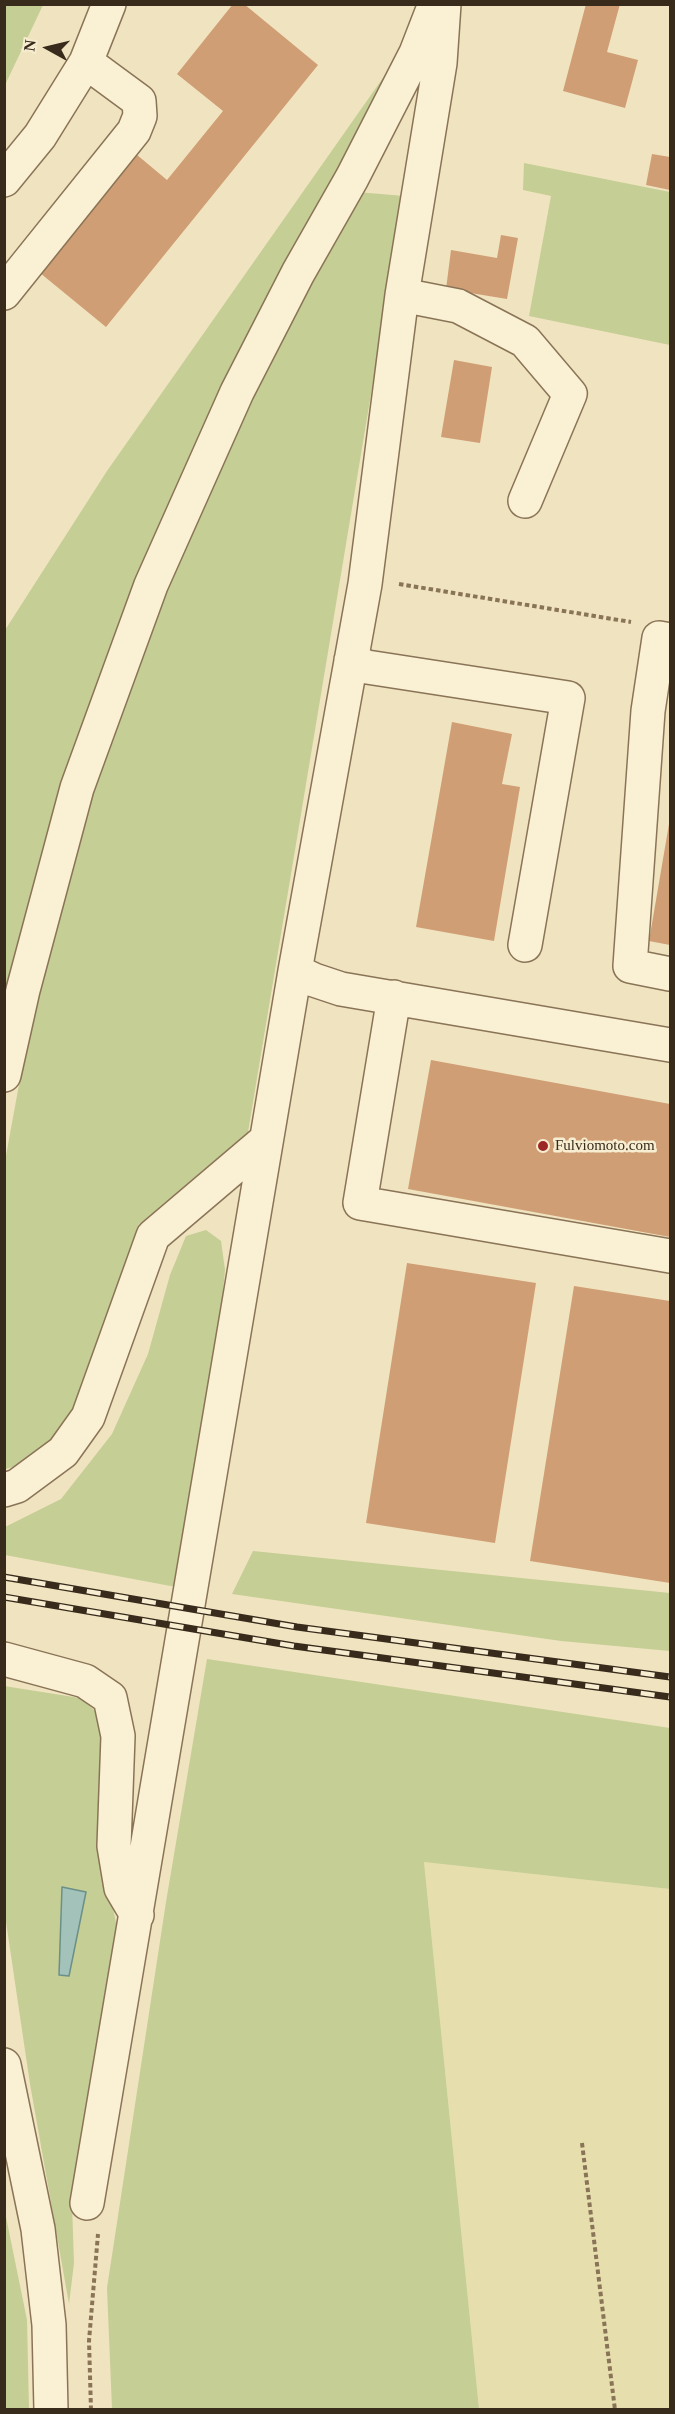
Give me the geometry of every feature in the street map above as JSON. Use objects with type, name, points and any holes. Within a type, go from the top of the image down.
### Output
[{"type":"street","points":[[4,180],[40,136],[86,62],[108,4]]},
{"type":"street","points":[[4,1075],[23,990],[77,788],[151,585],[237,392],[416,53],[435,4]]},
{"type":"street","points":[[87,2203],[142,1920],[266,1140],[365,584],[402,295],[440,63],[444,4]]},
{"type":"street","points":[[4,293],[134,131],[140,116],[139,101],[86,62]]},
{"type":"street","points":[[402,295],[458,306],[525,340],[570,394],[525,501]]},
{"type":"street","points":[[670,640],[659,638],[648,711],[630,966],[670,974]]},
{"type":"street","points":[[351,660],[367,668],[568,698],[525,945]]},
{"type":"street","points":[[295,971],[341,989],[670,1045]]},
{"type":"street","points":[[394,997],[360,1203],[670,1256]]},
{"type":"street","points":[[4,1490],[17,1486],[63,1452],[88,1417],[153,1236],[266,1140]]},
{"type":"street","points":[[4,1659],[85,1680],[110,1698],[118,1736],[114,1846],[121,1888],[142,1920]]},
{"type":"street","points":[[4,2065],[38,2229],[50,2325],[51,2409]]},
{"type":"path","points":[[389,584],[409,584],[636,623]]},
{"type":"path","points":[[582,2143],[615,2409]]},
{"type":"shaded area","points":[[424,1862],[670,1889],[670,2409],[479,2409]]},
{"type":"green space","points":[[4,5],[43,5],[5,85]]},
{"type":"green space","points":[[399,55],[229,382],[5,1019],[4,632],[107,471]]},
{"type":"green space","points":[[524,163],[670,192],[670,345],[529,316],[551,196],[523,190]]},
{"type":"green space","points":[[357,192],[404,196],[248,1132],[138,1225],[85,1392],[63,1432],[21,1465],[5,1469],[5,1161],[34,1003],[92,793],[167,591],[241,419]]},
{"type":"green space","points":[[206,1230],[221,1241],[225,1270],[216,1370],[176,1587],[5,1555],[5,1527],[61,1499],[112,1434],[148,1354],[170,1275],[186,1236]]},
{"type":"green space","points":[[253,1551],[670,1593],[670,1651],[561,1641],[232,1594]]},
{"type":"green space","points":[[207,1659],[670,1728],[670,1889],[424,1862],[479,2409],[112,2409],[107,2288],[166,1902]]},
{"type":"green space","points":[[4,1686],[80,1698],[100,1715],[104,1732],[111,1899],[117,1927],[98,2066],[90,2083],[72,2205],[74,2263],[69,2304],[30,2084],[5,1915]],"holes":[[[62,1887],[86,1892],[59,1975]]]},
{"type":"green space","points":[[5,2212],[27,2320],[29,2409],[5,2409]]},
{"type":"water","points":[[62,1887],[86,1892],[69,1976],[59,1975]]},
{"type":"building","points":[[233,4],[244,4],[318,65],[106,327],[34,268],[130,149],[167,180],[223,111],[177,74]]},
{"type":"building","points":[[586,4],[620,4],[607,52],[638,60],[625,108],[563,91]]},
{"type":"building","points":[[652,154],[670,157],[670,190],[646,185]]},
{"type":"building","points":[[501,235],[518,238],[507,299],[446,289],[451,250],[497,258]]},
{"type":"building","points":[[454,360],[492,367],[480,443],[441,437]]},
{"type":"building","points":[[452,722],[512,734],[502,784],[520,787],[494,941],[416,927]]},
{"type":"building","points":[[670,824],[670,945],[649,941]]},
{"type":"building","name":"Fulviomoto.com","points":[[431,1060],[670,1104],[670,1237],[408,1189]]},
{"type":"building","points":[[407,1263],[536,1283],[495,1543],[366,1523]]},
{"type":"building","points":[[574,1286],[670,1301],[670,1583],[530,1561]]},
{"type":"railway","points":[[4,1577],[297,1627],[670,1677]]},
{"type":"railway","points":[[4,1597],[294,1646],[670,1697]]},
{"type":"place","name":"Fulviomoto.com","points":[[543,1146]]}]
